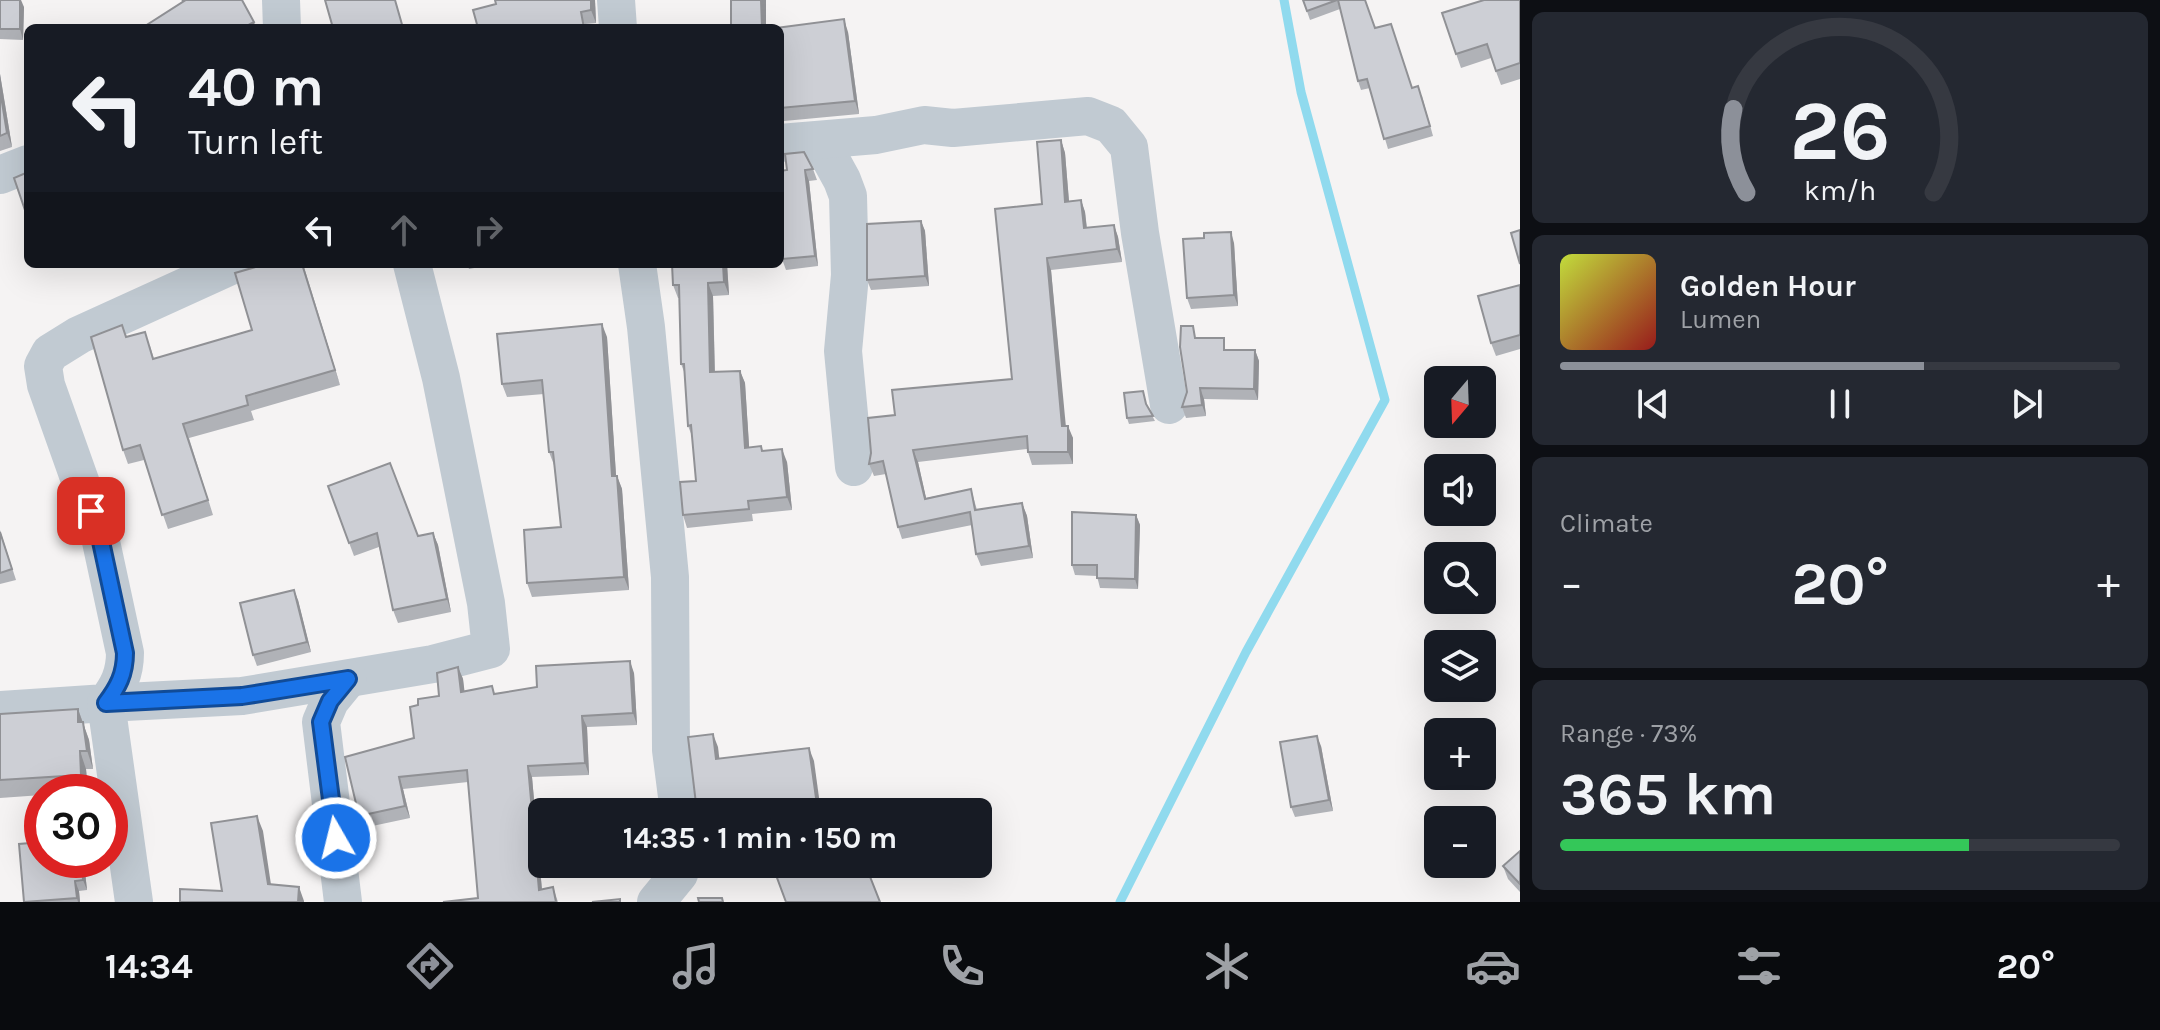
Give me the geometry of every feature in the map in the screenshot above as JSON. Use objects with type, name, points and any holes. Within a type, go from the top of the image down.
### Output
[{"type":"street","points":[[281,0],[282,24]]},
{"type":"street","points":[[616,0],[618,24]]},
{"type":"street","points":[[784,143],[876,135],[924,125],[953,128],[1088,116],[1111,125],[1129,147],[1169,405]]},
{"type":"street","points":[[820,140],[848,196],[850,275],[843,351],[854,467]]},
{"type":"street","points":[[0,175],[24,166]]},
{"type":"street","points":[[134,902],[106,703],[119,685],[125,667],[125,653],[100,537],[46,385],[43,366],[50,353],[79,335],[226,268]]},
{"type":"street","points":[[0,710],[242,696],[433,664],[491,649],[486,603],[441,378],[413,268]]},
{"type":"street","points":[[638,268],[670,577],[671,750],[677,798]]},
{"type":"street","points":[[343,902],[321,722],[330,701],[348,679]]},
{"type":"street","points":[[656,902],[676,878]]},
{"type":"building","points":[[0,0],[20,0],[20,29],[0,29]]},
{"type":"building","points":[[242,0],[254,22],[148,24],[184,1]]},
{"type":"building","points":[[325,0],[395,0],[402,24],[332,24]]},
{"type":"building","points":[[495,0],[591,0],[591,10],[581,12],[583,24],[477,24],[473,10],[496,4]]},
{"type":"building","points":[[731,0],[761,0],[762,24],[731,24]]},
{"type":"building","points":[[1303,0],[1337,0],[1307,11]]},
{"type":"building","points":[[1338,0],[1365,0],[1375,28],[1391,24],[1412,88],[1418,86],[1430,126],[1384,139],[1367,79],[1358,81]]},
{"type":"building","points":[[1484,0],[1520,0],[1520,63],[1496,71],[1487,44],[1456,54],[1442,13]]},
{"type":"building","points":[[844,19],[855,101],[784,108],[784,27]]},
{"type":"building","points":[[0,90],[7,133],[0,136]]},
{"type":"building","points":[[1061,140],[1065,202],[1081,200],[1084,228],[1114,225],[1117,249],[1047,258],[1062,426],[1068,426],[1068,452],[1028,452],[1027,436],[913,450],[925,499],[971,489],[975,510],[1022,503],[1029,546],[976,554],[970,512],[898,527],[883,461],[869,464],[868,418],[895,415],[892,390],[1012,379],[995,209],[1042,204],[1037,142]]},
{"type":"building","points":[[804,152],[813,169],[805,170],[815,256],[784,259],[785,154]]},
{"type":"building","points":[[24,174],[24,207],[14,178]]},
{"type":"building","points":[[921,221],[925,276],[867,280],[867,224]]},
{"type":"building","points":[[1520,230],[1520,264],[1511,233]]},
{"type":"building","points":[[1231,232],[1234,295],[1187,298],[1183,239],[1204,238],[1204,233]]},
{"type":"building","points":[[252,268],[303,268],[335,370],[246,396],[248,405],[183,424],[208,500],[162,515],[140,445],[123,450],[91,337],[122,325],[126,337],[145,332],[153,359],[252,330],[235,273]]},
{"type":"building","points":[[672,268],[723,268],[724,282],[708,283],[710,372],[740,371],[745,448],[761,446],[762,451],[782,449],[787,497],[748,501],[749,509],[683,515],[680,482],[696,481],[684,364],[681,364],[679,285],[673,285]]},
{"type":"building","points":[[1520,285],[1520,335],[1491,343],[1478,296]]},
{"type":"building","points":[[602,324],[612,476],[617,476],[624,577],[527,583],[524,530],[561,527],[553,452],[549,452],[542,380],[502,384],[497,334]]},
{"type":"building","points":[[1181,326],[1193,326],[1195,338],[1224,338],[1224,350],[1255,350],[1254,389],[1200,388],[1202,405],[1182,407],[1187,392],[1180,347]]},
{"type":"building","points":[[1143,391],[1153,416],[1127,418],[1124,393]]},
{"type":"building","points":[[390,463],[418,536],[433,533],[447,599],[393,610],[377,533],[349,543],[328,486]]},
{"type":"building","points":[[1072,512],[1136,515],[1135,579],[1097,578],[1097,565],[1072,565]]},
{"type":"building","points":[[0,532],[12,569],[0,573]]},
{"type":"building","points":[[294,590],[307,642],[253,655],[240,603]]},
{"type":"building","points":[[630,661],[633,713],[582,716],[585,763],[528,766],[531,798],[528,798],[528,878],[538,878],[539,890],[553,887],[556,902],[443,902],[478,898],[467,770],[399,777],[405,806],[359,816],[345,757],[414,738],[410,707],[418,705],[418,699],[439,696],[437,673],[458,667],[461,692],[492,686],[494,694],[537,687],[536,666]]},
{"type":"building","points":[[78,709],[78,722],[83,722],[87,751],[80,751],[81,774],[24,774],[24,779],[0,780],[0,714]]},
{"type":"building","points":[[713,734],[716,759],[809,748],[816,798],[695,798],[688,737]]},
{"type":"building","points":[[1317,736],[1329,800],[1291,807],[1280,742]]},
{"type":"building","points":[[257,816],[268,884],[299,887],[298,902],[180,902],[180,889],[222,891],[211,823]]},
{"type":"building","points":[[19,844],[24,844],[24,878],[83,878],[75,881],[77,898],[24,902]]},
{"type":"building","points":[[1520,851],[1520,884],[1503,866]]},
{"type":"building","points":[[777,878],[871,878],[880,902],[786,902]]},
{"type":"building","points":[[698,898],[722,898],[723,902],[699,902]]},
{"type":"building","points":[[620,899],[620,902],[592,902]]},
{"type":"waterway","points":[[1120,902],[1246,652],[1385,400],[1301,92],[1284,0]]},
{"type":"route","points":[[91,511],[100,537],[125,653],[125,667],[119,685],[106,703],[242,696],[348,679],[330,701],[321,722],[336,838]]}]
